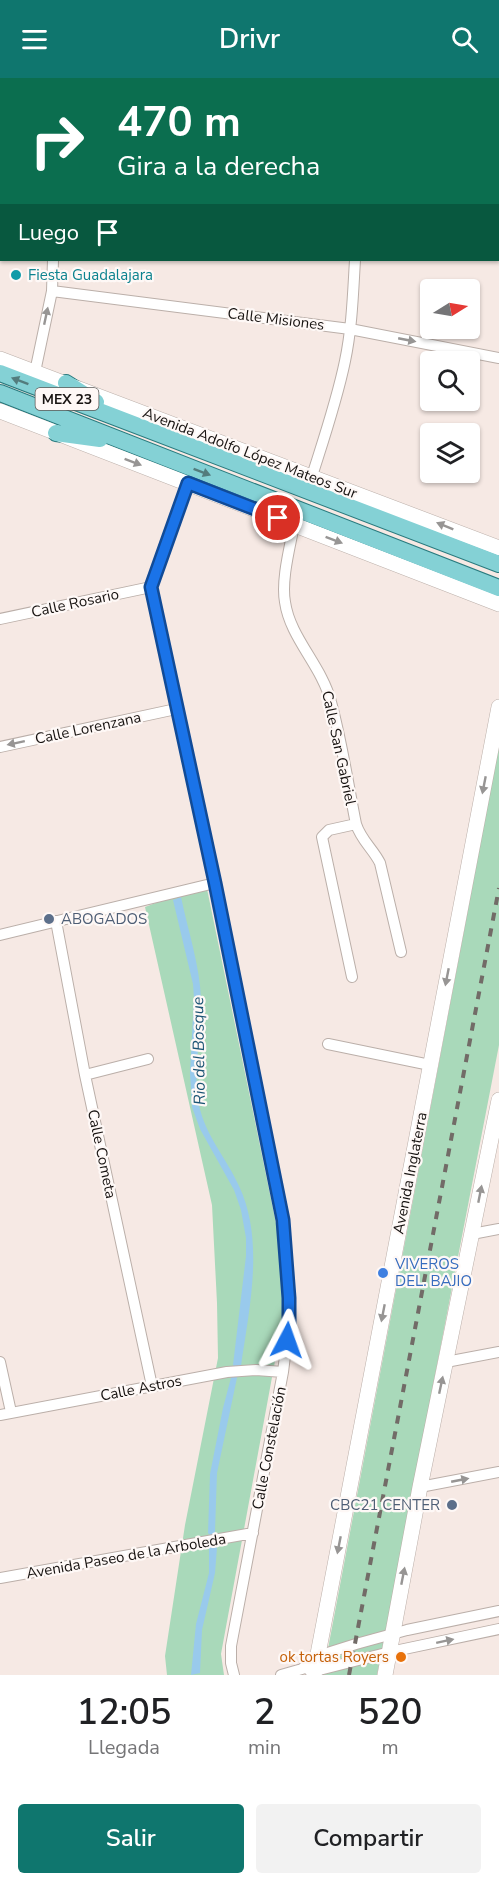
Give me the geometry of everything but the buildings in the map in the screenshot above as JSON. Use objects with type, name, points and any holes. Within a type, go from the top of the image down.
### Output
[{"type":"main road","name":"Avenida Adolfo López Mateos Sur","points":[[0,373],[499,564]]},
{"type":"main road","points":[[66,383],[133,424]]},
{"type":"main road","name":"MEX 23","points":[[0,393],[499,588]]},
{"type":"main road","points":[[56,433],[128,443]]},
{"type":"street","points":[[35,372],[52,291],[53,261]]},
{"type":"street","points":[[312,476],[335,404],[346,359],[355,261]]},
{"type":"street","name":"Calle Misiones","points":[[52,291],[350,329],[499,358]]},
{"type":"street","name":"Avenida Adolfo López Mateos Sur","points":[[0,359],[499,548]]},
{"type":"street","points":[[0,411],[499,604]]},
{"type":"street","points":[[151,587],[188,483]]},
{"type":"street","name":"Calle San Gabriel","points":[[294,525],[284,587],[284,601],[295,631],[315,663],[328,691],[356,824],[360,837],[376,854],[380,863],[401,952]]},
{"type":"street","name":"Calle Rosario","points":[[0,619],[151,587]]},
{"type":"street","name":"Calle Constelación","points":[[151,587],[215,883],[283,1220],[287,1267],[289,1324],[283,1372],[231,1646],[234,1675]]},
{"type":"street","name":"Avenida Inglaterra","points":[[312,1668],[499,707]]},
{"type":"street","name":"Calle Lorenzana","points":[[0,747],[176,709]]},
{"type":"street","points":[[352,976],[322,837],[329,830],[356,824]]},
{"type":"street","points":[[0,935],[215,883]]},
{"type":"street","name":"Calle Cometa","points":[[56,921],[85,1075],[152,1386]]},
{"type":"street","points":[[328,1044],[430,1065]]},
{"type":"street","points":[[85,1075],[148,1059]]},
{"type":"street","points":[[385,1675],[420,1487],[498,1106]]},
{"type":"street","points":[[472,1234],[499,1229]]},
{"type":"street","points":[[446,1362],[499,1352]]},
{"type":"street","points":[[0,1362],[5,1413]]},
{"type":"street","name":"Calle Astros","points":[[5,1413],[227,1372],[256,1370],[283,1372]]},
{"type":"street","points":[[420,1487],[499,1472]]},
{"type":"street","name":"Avenida Paseo de la Arboleda","points":[[0,1578],[253,1533]]},
{"type":"street","points":[[312,1668],[393,1634],[499,1611]]},
{"type":"street","points":[[281,1675],[499,1629]]},
{"type":"green space","points":[[499,746],[499,1045],[377,1675],[323,1675]]},
{"type":"green space","points":[[206,884],[278,1233],[282,1277],[282,1323],[221,1654],[224,1675],[167,1675],[165,1656],[185,1525],[218,1358],[217,1303],[212,1205],[145,907]]},
{"type":"water","name":"Rio del Bosque","points":[[181,897],[200,987],[201,1013],[196,1079],[199,1105],[206,1127],[239,1186],[247,1207],[251,1229],[253,1275],[251,1298],[241,1366],[236,1369],[233,1365],[246,1256],[246,1238],[241,1210],[234,1190],[200,1129],[192,1107],[190,1073],[193,984],[173,900]]},
{"type":"water","points":[[238,1373],[217,1473],[213,1538],[208,1533],[210,1474],[232,1374]]},
{"type":"water","points":[[213,1545],[217,1548],[215,1573],[202,1630],[200,1673],[191,1675],[196,1624],[209,1573],[209,1548]]},
{"type":"railway","points":[[349,1675],[499,888]]},
{"type":"place","name":"Fiesta Guadalajara","points":[[16,275]]},
{"type":"place","name":"ABOGADOS","points":[[49,919]]},
{"type":"place","name":"VIVEROS DEL. BAJIO","points":[[383,1273]]},
{"type":"place","name":"CBC21 CENTER","points":[[452,1505]]},
{"type":"place","name":"ok tortas Royers","points":[[401,1657]]},
{"type":"route","points":[[278,518],[188,483],[151,587],[215,883],[283,1220],[289,1298],[287,1340]]}]
